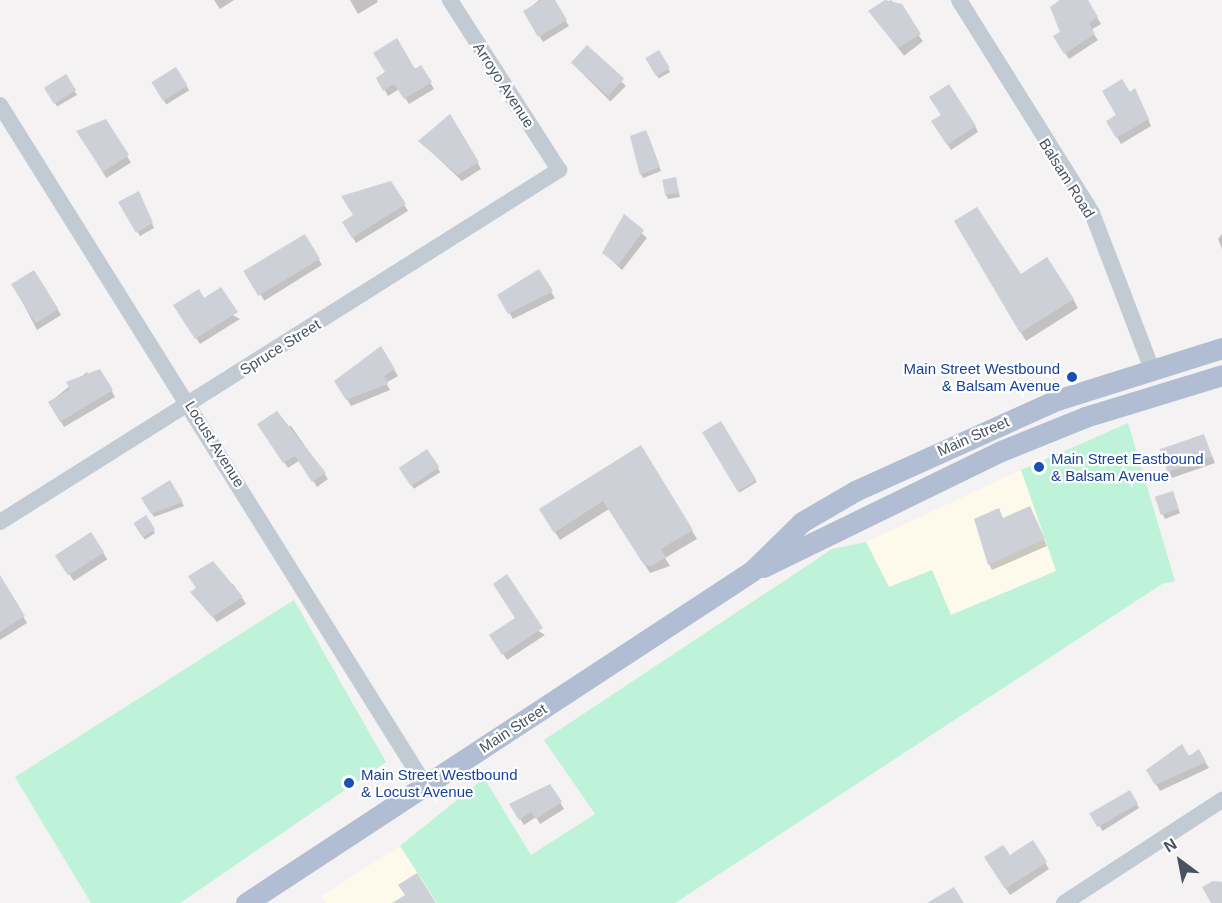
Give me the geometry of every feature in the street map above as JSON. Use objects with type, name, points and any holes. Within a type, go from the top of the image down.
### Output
[{"type":"main road","name":"Main Street","points":[[749,573],[802,522],[855,491],[969,436],[1151,367],[1222,348]]},
{"type":"main road","points":[[1001,451],[1038,426],[1134,386],[1151,367]]},
{"type":"main road","name":"Main Street","points":[[246,903],[749,573],[1001,451],[1085,417],[1222,375]]},
{"type":"street","name":"Arroyo Avenue","points":[[450,0],[559,170]]},
{"type":"street","name":"Balsam Road","points":[[959,0],[1092,213],[1151,367]]},
{"type":"street","name":"Locust Avenue","points":[[0,105],[191,404],[426,785]]},
{"type":"street","name":"Spruce Street","points":[[0,522],[191,404],[559,170]]},
{"type":"street","points":[[1064,903],[1222,800]]},
{"type":"shaded area","points":[[1021,470],[1057,571],[950,615],[932,570],[889,587],[866,542]]},
{"type":"shaded area","points":[[400,846],[437,903],[325,903],[321,896]]},
{"type":"green space","points":[[1128,423],[1175,581],[1162,584],[675,903],[437,903],[400,846],[484,778],[531,855],[595,814],[544,740],[832,549],[866,542],[889,587],[932,570],[951,615],[1056,571],[1021,470]]},
{"type":"green space","points":[[294,600],[386,762],[180,903],[91,903],[15,777]]},
{"type":"building","points":[[542,0],[555,0],[567,20],[538,37],[523,11]]},
{"type":"building","points":[[885,0],[902,4],[921,34],[898,48],[868,11]]},
{"type":"building","points":[[1060,0],[1088,0],[1098,17],[1089,23],[1095,34],[1064,54],[1053,36],[1060,32],[1050,7]]},
{"type":"building","points":[[397,38],[415,69],[421,65],[432,82],[404,99],[394,84],[383,91],[376,78],[385,72],[373,53]]},
{"type":"building","points":[[587,45],[624,78],[608,96],[571,63]]},
{"type":"building","points":[[659,50],[670,68],[656,76],[645,58]]},
{"type":"building","points":[[176,67],[188,86],[163,101],[151,82]]},
{"type":"building","points":[[66,74],[76,90],[54,104],[44,88]]},
{"type":"building","points":[[1122,79],[1130,92],[1135,88],[1149,119],[1116,138],[1106,121],[1116,115],[1102,91]]},
{"type":"building","points":[[949,84],[976,126],[947,145],[931,121],[941,115],[929,97]]},
{"type":"building","points":[[450,114],[479,162],[458,175],[418,141]]},
{"type":"building","points":[[106,119],[129,155],[103,172],[76,131]]},
{"type":"building","points":[[646,130],[660,167],[640,175],[630,136]]},
{"type":"building","points":[[676,177],[679,193],[665,195],[662,180]]},
{"type":"building","points":[[391,181],[406,204],[352,238],[342,222],[353,215],[341,196]]},
{"type":"building","points":[[139,191],[153,223],[136,233],[118,202]]},
{"type":"building","points":[[977,207],[1021,274],[1047,257],[1074,299],[1020,333],[954,221]]},
{"type":"building","points":[[624,214],[644,230],[618,265],[602,253]]},
{"type":"building","points":[[305,234],[320,259],[258,296],[243,271]]},
{"type":"building","points":[[539,269],[553,291],[508,314],[497,295]]},
{"type":"building","points":[[34,270],[58,309],[35,323],[11,284]]},
{"type":"building","points":[[221,287],[238,312],[195,339],[173,305],[199,289],[204,298]]},
{"type":"building","points":[[381,346],[395,369],[384,376],[388,384],[346,400],[334,381]]},
{"type":"building","points":[[100,369],[113,390],[60,422],[48,402],[70,389],[66,382]]},
{"type":"building","points":[[277,411],[326,473],[312,482],[295,456],[283,463],[257,424]]},
{"type":"building","points":[[721,421],[757,480],[738,491],[702,432]]},
{"type":"building","points":[[1204,434],[1212,457],[1167,472],[1160,449]]},
{"type":"building","points":[[641,445],[693,530],[661,549],[666,557],[652,566],[644,565],[603,501],[554,533],[539,509]]},
{"type":"building","points":[[427,449],[439,467],[411,486],[399,468]]},
{"type":"building","points":[[170,480],[183,502],[151,514],[141,498]]},
{"type":"building","points":[[1173,491],[1179,509],[1161,515],[1155,497]]},
{"type":"building","points":[[1030,506],[1045,539],[988,565],[974,519],[999,508],[1003,518]]},
{"type":"building","points":[[146,515],[155,529],[143,537],[133,523]]},
{"type":"building","points":[[91,532],[104,552],[68,576],[55,555]]},
{"type":"building","points":[[213,561],[243,597],[212,617],[190,592],[196,588],[188,576]]},
{"type":"building","points":[[507,574],[543,628],[502,655],[489,635],[515,618],[493,584]]},
{"type":"building","points":[[0,575],[25,616],[0,632]]},
{"type":"building","points":[[1182,744],[1189,756],[1199,749],[1206,762],[1155,785],[1146,770]]},
{"type":"building","points":[[550,784],[562,802],[536,819],[531,812],[519,820],[509,804]]},
{"type":"building","points":[[1130,790],[1138,804],[1097,827],[1089,814]]},
{"type":"building","points":[[1033,840],[1047,862],[1005,889],[984,857],[1003,845],[1010,855]]},
{"type":"building","points":[[417,873],[436,903],[392,903],[405,895],[398,885]]},
{"type":"building","points":[[1213,881],[1222,882],[1222,903],[1211,903],[1202,887]]},
{"type":"building","points":[[954,887],[964,903],[927,903]]},
{"type":"place","name":"Main Street Westbound & Balsam Avenue","points":[[1072,377]]},
{"type":"place","name":"Main Street Eastbound & Balsam Avenue","points":[[1039,467]]},
{"type":"place","name":"Main Street Westbound & Locust Avenue","points":[[349,783]]}]
